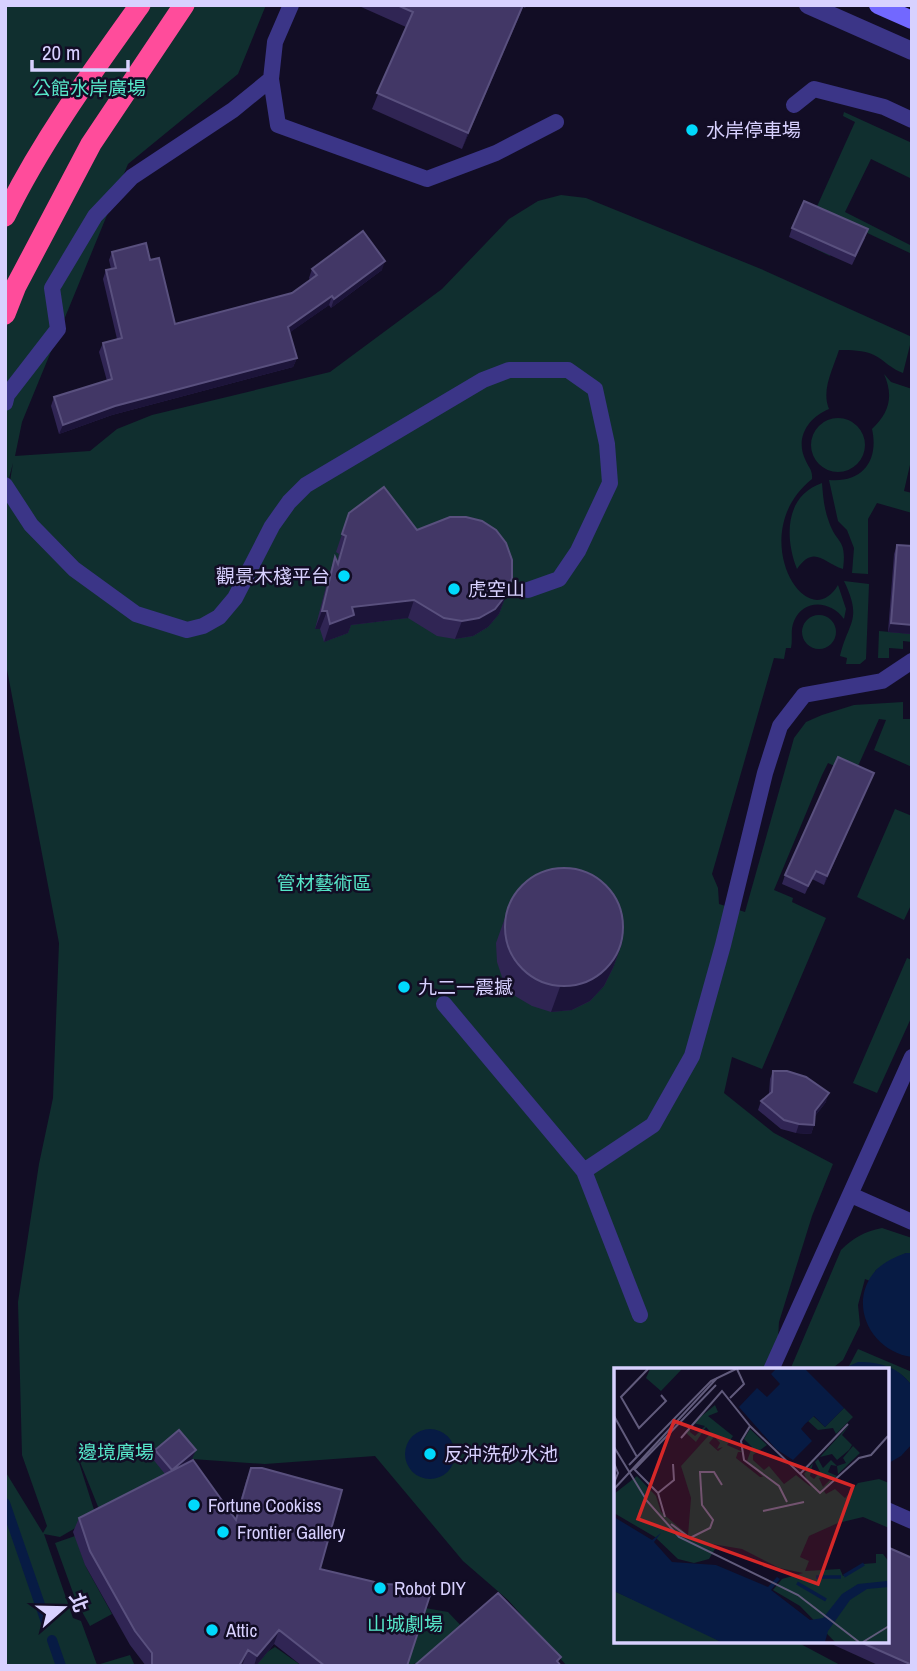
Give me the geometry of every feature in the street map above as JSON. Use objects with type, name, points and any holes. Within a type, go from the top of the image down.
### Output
[{"type":"highway","points":[[5,216],[18,189],[81,90],[140,5]]},
{"type":"highway","points":[[5,314],[16,286],[91,144],[184,5]]},
{"type":"street","points":[[808,5],[912,51]]},
{"type":"street","points":[[878,5],[912,20]]},
{"type":"lane","points":[[291,5],[275,42],[271,79],[278,125],[427,179],[496,153],[556,122]]},
{"type":"lane","points":[[5,403],[7,395],[58,329],[52,288],[95,216],[132,177],[233,110],[271,79]]},
{"type":"lane","points":[[794,105],[814,89],[884,107],[912,120]]},
{"type":"lane","points":[[5,485],[31,525],[74,569],[136,614],[187,630],[203,626],[219,617],[234,598],[272,526],[289,502],[306,485],[482,380],[509,370],[568,370],[595,389],[607,444],[610,483],[578,551],[559,579],[528,590]]},
{"type":"lane","points":[[584,1171],[653,1125],[692,1056],[723,945],[765,773],[780,726],[804,695],[882,681],[912,661]]},
{"type":"lane","points":[[444,1004],[584,1171],[640,1315]]},
{"type":"lane","points":[[772,1368],[912,1057]]},
{"type":"lane","points":[[851,1195],[912,1222]]},
{"type":"lane","points":[[889,1511],[912,1521]]},
{"type":"green space","points":[[5,5],[266,5],[238,74],[128,164],[22,422],[15,456],[90,451],[117,429],[152,415],[330,372],[442,289],[509,219],[538,201],[561,195],[586,198],[761,269],[912,337],[903,373],[870,353],[839,350],[827,387],[829,409],[815,417],[803,436],[802,451],[812,479],[792,501],[783,526],[782,551],[788,572],[798,589],[811,599],[825,598],[838,585],[846,609],[844,619],[832,608],[825,606],[804,608],[793,624],[791,648],[786,648],[784,659],[774,658],[712,874],[718,888],[719,904],[745,912],[794,738],[806,722],[854,705],[903,702],[903,719],[912,719],[912,767],[874,750],[886,720],[879,719],[854,775],[828,763],[822,775],[774,890],[826,918],[762,1069],[732,1057],[724,1093],[774,1133],[833,1164],[812,1216],[779,1322],[776,1368],[614,1368],[614,1643],[799,1643],[842,1666],[567,1666],[508,1600],[463,1561],[375,1456],[265,1464],[192,1459],[176,1439],[184,1498],[103,1519],[74,1447],[96,1516],[60,1537],[44,1534],[73,1618],[81,1621],[97,1665],[130,1655],[135,1666],[5,1666],[5,1471],[43,1533],[47,1526],[22,1455],[18,1302],[39,1164],[53,1098],[59,943],[5,659],[5,511],[13,463],[5,493]]},
{"type":"green space","points":[[844,112],[912,143],[912,179],[871,159],[845,212],[912,246],[912,254],[846,223],[830,256],[801,242],[855,122],[843,116]]},
{"type":"green space","points":[[884,374],[891,382],[912,389],[912,456],[904,491],[912,493],[912,513],[877,503],[868,519],[868,574],[852,573],[854,548],[847,530],[838,521],[829,480],[851,478],[866,467],[870,460],[874,440],[872,429],[888,404],[889,390]]},
{"type":"green space","points":[[838,418],[857,426],[865,445],[857,464],[838,472],[819,464],[811,445],[819,426]]},
{"type":"green space","points":[[822,483],[827,517],[844,552],[843,569],[814,556],[797,569],[790,545],[794,508],[810,489]]},
{"type":"green space","points":[[844,581],[869,584],[866,659],[860,664],[846,664],[847,658],[840,656],[853,613],[850,594]]},
{"type":"green space","points":[[819,615],[831,620],[836,632],[831,644],[819,649],[807,644],[802,632],[807,620]]},
{"type":"green space","points":[[879,631],[912,634],[912,642],[903,641],[903,649],[889,648],[889,658],[878,658]]},
{"type":"green space","points":[[895,809],[912,816],[912,903],[904,920],[857,897]]},
{"type":"green space","points":[[907,958],[912,960],[912,1016],[877,1093],[853,1083]]},
{"type":"green space","points":[[882,1228],[912,1238],[912,1253],[906,1253],[876,1270],[870,1281],[865,1279],[858,1305],[860,1325],[843,1360],[833,1368],[791,1368],[841,1250],[870,1231]]},
{"type":"green space","points":[[858,1349],[912,1372],[912,1386],[906,1378],[889,1368],[849,1366]]},
{"type":"green space","points":[[75,1536],[86,1567],[112,1614],[90,1626],[76,1601],[55,1543]]},
{"type":"green space","points":[[425,1608],[448,1612],[466,1631],[433,1658],[407,1666]]},
{"type":"green space","points":[[275,1647],[302,1666],[257,1664]]},
{"type":"water","points":[[906,1253],[912,1253],[912,1357],[897,1353],[884,1345],[874,1335],[863,1310],[863,1296],[877,1269]]},
{"type":"water","points":[[858,1362],[874,1363],[888,1367],[895,1370],[912,1386],[912,1444],[901,1456],[889,1463],[889,1368],[844,1368]]},
{"type":"water","name":"反沖洗砂水池","points":[[430,1429],[448,1436],[455,1454],[448,1472],[430,1479],[412,1472],[405,1454],[412,1436]]},
{"type":"building","points":[[397,5],[523,5],[468,133],[377,93],[413,12]]},
{"type":"building","points":[[804,201],[868,229],[855,256],[792,228]]},
{"type":"building","points":[[363,231],[385,261],[334,299],[332,296],[288,327],[297,358],[115,406],[63,425],[54,397],[112,379],[103,343],[122,338],[106,270],[116,268],[112,252],[146,243],[150,260],[159,258],[175,324],[292,293],[317,275],[312,269]]},
{"type":"building","points":[[384,487],[417,530],[450,517],[466,517],[482,521],[496,530],[506,543],[512,560],[512,578],[506,595],[495,609],[479,618],[462,621],[444,618],[414,600],[352,607],[354,615],[330,624],[327,611],[322,611],[335,557],[338,564],[346,536],[342,534],[349,513]]},
{"type":"building","points":[[897,545],[912,546],[912,625],[891,623]]},
{"type":"building","points":[[838,757],[874,773],[827,876],[816,871],[808,886],[785,875]]},
{"type":"building","points":[[564,868],[587,872],[606,885],[619,904],[623,927],[619,950],[606,969],[587,982],[564,986],[541,982],[522,969],[509,950],[505,927],[509,904],[522,885],[541,872]]},
{"type":"building","points":[[773,1071],[787,1071],[806,1077],[829,1093],[815,1111],[814,1125],[784,1120],[761,1101],[772,1092]]},
{"type":"building","points":[[179,1430],[196,1450],[172,1470],[155,1450]]},
{"type":"building","points":[[193,1460],[236,1520],[251,1468],[262,1468],[342,1490],[320,1569],[383,1584],[433,1586],[407,1666],[325,1666],[279,1630],[257,1656],[248,1650],[239,1666],[152,1666],[152,1653],[135,1631],[90,1551],[79,1518]]},
{"type":"building","points":[[889,1548],[912,1558],[912,1665],[862,1643],[889,1643]]},
{"type":"building","points":[[498,1593],[561,1657],[557,1661],[561,1666],[414,1666]]},
{"type":"waterway","points":[[5,1503],[46,1622]]},
{"type":"waterway","points":[[52,1640],[61,1666]]},
{"type":"place","name":"水岸停車場","points":[[692,130]]},
{"type":"place","name":"觀景木棧平台","points":[[344,576]]},
{"type":"place","name":"虎空山","points":[[454,589]]},
{"type":"place","name":"九二一震撼","points":[[404,987]]},
{"type":"place","name":"反沖洗砂水池","points":[[430,1454]]},
{"type":"place","name":"Fortune Cookiss","points":[[194,1505]]},
{"type":"place","name":"Frontier Gallery","points":[[223,1532]]},
{"type":"place","name":"Robot DIY","points":[[380,1588]]},
{"type":"place","name":"Attic","points":[[212,1630]]},
{"type":"park label","name":"公館水岸廣場","points":[[89,88]]},
{"type":"park label","name":"管材藝術區","points":[[324,883]]},
{"type":"park label","name":"邊境廣場","points":[[116,1452]]},
{"type":"park label","name":"山城劇場","points":[[405,1624]]}]
